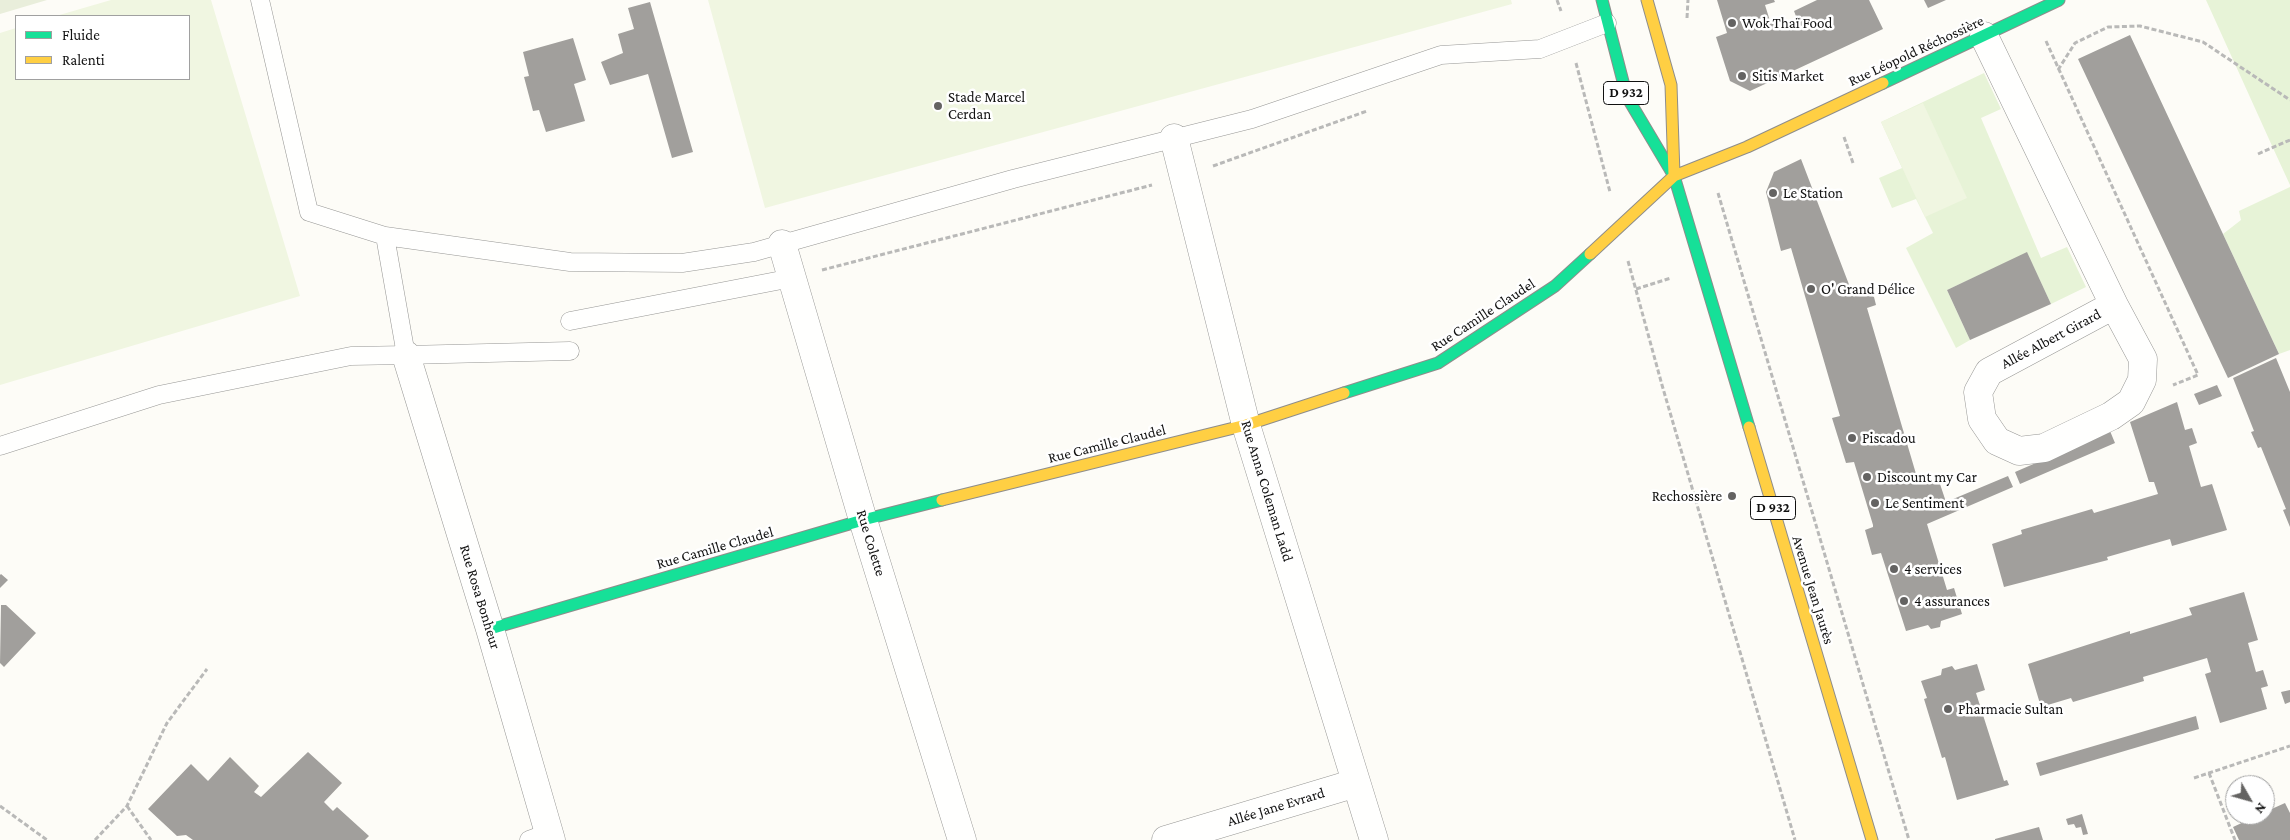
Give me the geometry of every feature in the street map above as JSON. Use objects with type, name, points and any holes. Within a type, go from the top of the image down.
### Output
[{"type":"street","name":"Avenue Jean Jaurès","points":[[1602,0],[1627,97],[1674,176],[1872,840]]},
{"type":"street","name":"Avenue Jean Jaurès","points":[[1647,0],[1671,85],[1674,176]]},
{"type":"street","name":"Rue Léopold Réchossière","points":[[1674,176],[1709,163],[2035,13],[2059,0]]},
{"type":"street","name":"Allée Albert Girard","points":[[1984,36],[2114,305],[2143,359],[2142,380],[2131,402],[2111,416],[2044,448],[2019,450],[1997,441],[1982,418],[1978,392],[1989,372],[2114,305]]},
{"type":"street","name":"Rue Anna Coleman Ladd","points":[[1174,138],[1246,425],[1374,840]]},
{"type":"street","name":"Rue Camille Claudel","points":[[490,629],[864,520],[1246,425],[1438,363],[1555,286],[1674,176]]},
{"type":"street","name":"Rue Colette","points":[[782,244],[962,840]]},
{"type":"street","name":"Rue Rosa Bonheur","points":[[406,355],[490,629],[543,838]]},
{"type":"street","name":"Allée Jane Evrard","points":[[1166,840],[1356,783]]},
{"type":"lane","points":[[260,0],[309,212],[385,236],[570,262],[682,263],[754,252],[1013,179],[1252,119],[1441,55],[1540,49],[1607,23]]},
{"type":"lane","points":[[385,236],[406,355]]},
{"type":"lane","points":[[570,321],[792,278]]},
{"type":"lane","points":[[0,446],[159,395],[351,356],[570,351]]},
{"type":"path","points":[[1558,0],[1662,385],[1795,840]]},
{"type":"path","points":[[1686,23],[1688,0]]},
{"type":"path","points":[[2035,13],[2058,70],[2198,375],[2131,402]]},
{"type":"path","points":[[2058,70],[2075,42],[2108,27],[2140,26],[2203,42],[2290,100]]},
{"type":"path","points":[[2258,154],[2290,140]]},
{"type":"path","points":[[1709,163],[1909,840]]},
{"type":"path","points":[[95,840],[127,806],[167,723],[207,669]]},
{"type":"path","points":[[2194,778],[2290,746]]},
{"type":"path","points":[[2209,773],[2235,840]]},
{"type":"path","points":[[0,806],[48,840]]},
{"type":"path","points":[[127,806],[151,840]]},
{"type":"green space","points":[[0,0],[47,0],[0,14]]},
{"type":"green space","points":[[111,0],[211,0],[300,296],[0,385],[0,33],[15,28],[15,80],[190,80],[190,15],[59,15]]},
{"type":"green space","name":"Stade Marcel Cerdan","points":[[708,0],[1511,0],[1512,4],[765,208]]},
{"type":"green space","points":[[2206,0],[2290,0],[2290,185],[2273,148]]},
{"type":"green space","points":[[1984,73],[2001,109],[1981,118],[2041,258],[2067,247],[2086,287],[2051,304],[2027,253],[1947,290],[1970,340],[1956,348],[1906,248],[1933,233],[1916,199],[1892,208],[1879,178],[1902,168],[1881,122]]},
{"type":"green space","points":[[1923,103],[1967,198],[1925,217],[1881,122]]},
{"type":"green space","points":[[2290,187],[2290,350],[2279,354],[2223,234],[2241,220],[2239,211]]},
{"type":"building","points":[[1717,0],[1774,0],[1775,2],[1765,5],[1770,21],[1782,26],[1797,19],[1794,11],[1817,0],[1869,0],[1883,29],[1750,91],[1730,81],[1716,37],[1727,33]]},
{"type":"building","points":[[1924,0],[1946,0],[1928,8]]},
{"type":"building","points":[[650,2],[693,152],[672,158],[648,74],[610,85],[601,62],[623,53],[618,34],[634,29],[628,8]]},
{"type":"building","points":[[2130,35],[2279,354],[2228,378],[2078,59]]},
{"type":"building","points":[[573,38],[586,80],[574,84],[585,121],[546,132],[539,110],[533,111],[524,77],[529,76],[523,52]]},
{"type":"building","points":[[1801,159],[1853,295],[1859,293],[1861,289],[1874,297],[1876,305],[1867,308],[1919,484],[1938,478],[1946,502],[2008,476],[2013,487],[1927,524],[1947,590],[1954,588],[1962,614],[1941,621],[1940,627],[1931,629],[1928,625],[1906,631],[1881,553],[1872,555],[1865,530],[1873,527],[1873,525],[1854,462],[1846,463],[1832,418],[1840,416],[1791,248],[1781,251],[1766,192],[1774,172]]},
{"type":"building","points":[[2027,252],[2051,304],[1970,340],[1947,290]]},
{"type":"building","points":[[2276,358],[2290,392],[2290,527],[2283,510],[2286,509],[2261,447],[2258,448],[2251,432],[2254,431],[2233,378]]},
{"type":"building","points":[[2217,385],[2222,396],[2199,405],[2194,394]]},
{"type":"building","points":[[2177,402],[2185,430],[2192,428],[2197,443],[2189,446],[2201,487],[2212,484],[2227,530],[2172,546],[2170,539],[2107,557],[2108,560],[2004,587],[1992,544],[2022,534],[2021,530],[2092,509],[2094,513],[2158,494],[2154,482],[2149,482],[2130,422]]},
{"type":"building","points":[[2110,431],[2115,443],[2020,484],[2015,472]]},
{"type":"building","points":[[0,575],[8,580],[0,588]]},
{"type":"building","points":[[2244,592],[2258,640],[2248,643],[2256,672],[2263,670],[2268,686],[2261,688],[2267,709],[2220,723],[2205,674],[2211,672],[2207,658],[2143,677],[2144,681],[2073,702],[2071,698],[2041,707],[2028,664],[2130,631],[2130,634],[2192,615],[2189,608]]},
{"type":"building","points":[[1,605],[6,605],[36,633],[4,667],[0,663]]},
{"type":"building","points":[[1977,664],[1985,690],[1976,693],[2004,781],[2007,780],[2009,785],[1957,800],[1945,757],[1942,758],[1924,699],[1927,698],[1921,681],[1941,675],[1942,669],[1952,666],[1955,670]]},
{"type":"building","points":[[2290,690],[2290,702],[2285,704],[2281,692]]},
{"type":"building","points":[[2196,716],[2199,729],[2040,776],[2036,763]]},
{"type":"building","points":[[308,752],[342,783],[324,802],[333,811],[337,807],[369,836],[365,840],[193,840],[186,835],[177,836],[148,809],[191,764],[208,781],[230,757],[259,786],[254,792],[261,797]]},
{"type":"building","points":[[2285,803],[2290,813],[2290,840],[2239,840],[2233,827],[2237,825],[2275,825],[2275,808]]},
{"type":"building","points":[[2082,814],[2088,834],[2083,835],[2081,827],[2076,828],[2074,824],[2068,825],[2066,819]]},
{"type":"building","points":[[2039,827],[2043,840],[1995,840],[1995,839]]},
{"type":"traffic: fast","points":[[1602,0],[1627,97],[1674,176],[1749,427]]},
{"type":"traffic: fast","points":[[1883,83],[2059,0]]},
{"type":"traffic: fast","points":[[1344,393],[1438,363],[1555,286],[1590,254]]},
{"type":"traffic: fast","points":[[490,629],[863,520],[942,500]]},
{"type":"traffic: slow","points":[[1647,0],[1671,85],[1674,175]]},
{"type":"traffic: slow","points":[[1590,254],[1674,176],[1747,147],[1883,83]]},
{"type":"traffic: slow","points":[[942,500],[1246,425],[1344,393]]},
{"type":"traffic: slow","points":[[1749,427],[1872,840]]},
{"type":"place","name":"Wok Thaï Food","points":[[1732,23]]},
{"type":"place","name":"Sitis Market","points":[[1742,76]]},
{"type":"place","name":"Stade Marcel Cerdan","points":[[938,106]]},
{"type":"place","name":"Le Station","points":[[1773,193]]},
{"type":"place","name":"O' Grand Délice","points":[[1811,289]]},
{"type":"place","name":"Piscadou","points":[[1852,438]]},
{"type":"place","name":"Discount my Car","points":[[1867,477]]},
{"type":"place","name":"Rechossière","points":[[1732,496]]},
{"type":"place","name":"Le Sentiment","points":[[1875,503]]},
{"type":"place","name":"4 services","points":[[1894,569]]},
{"type":"place","name":"4 assurances","points":[[1904,601]]},
{"type":"place","name":"Pharmacie Sultan","points":[[1948,709]]}]
